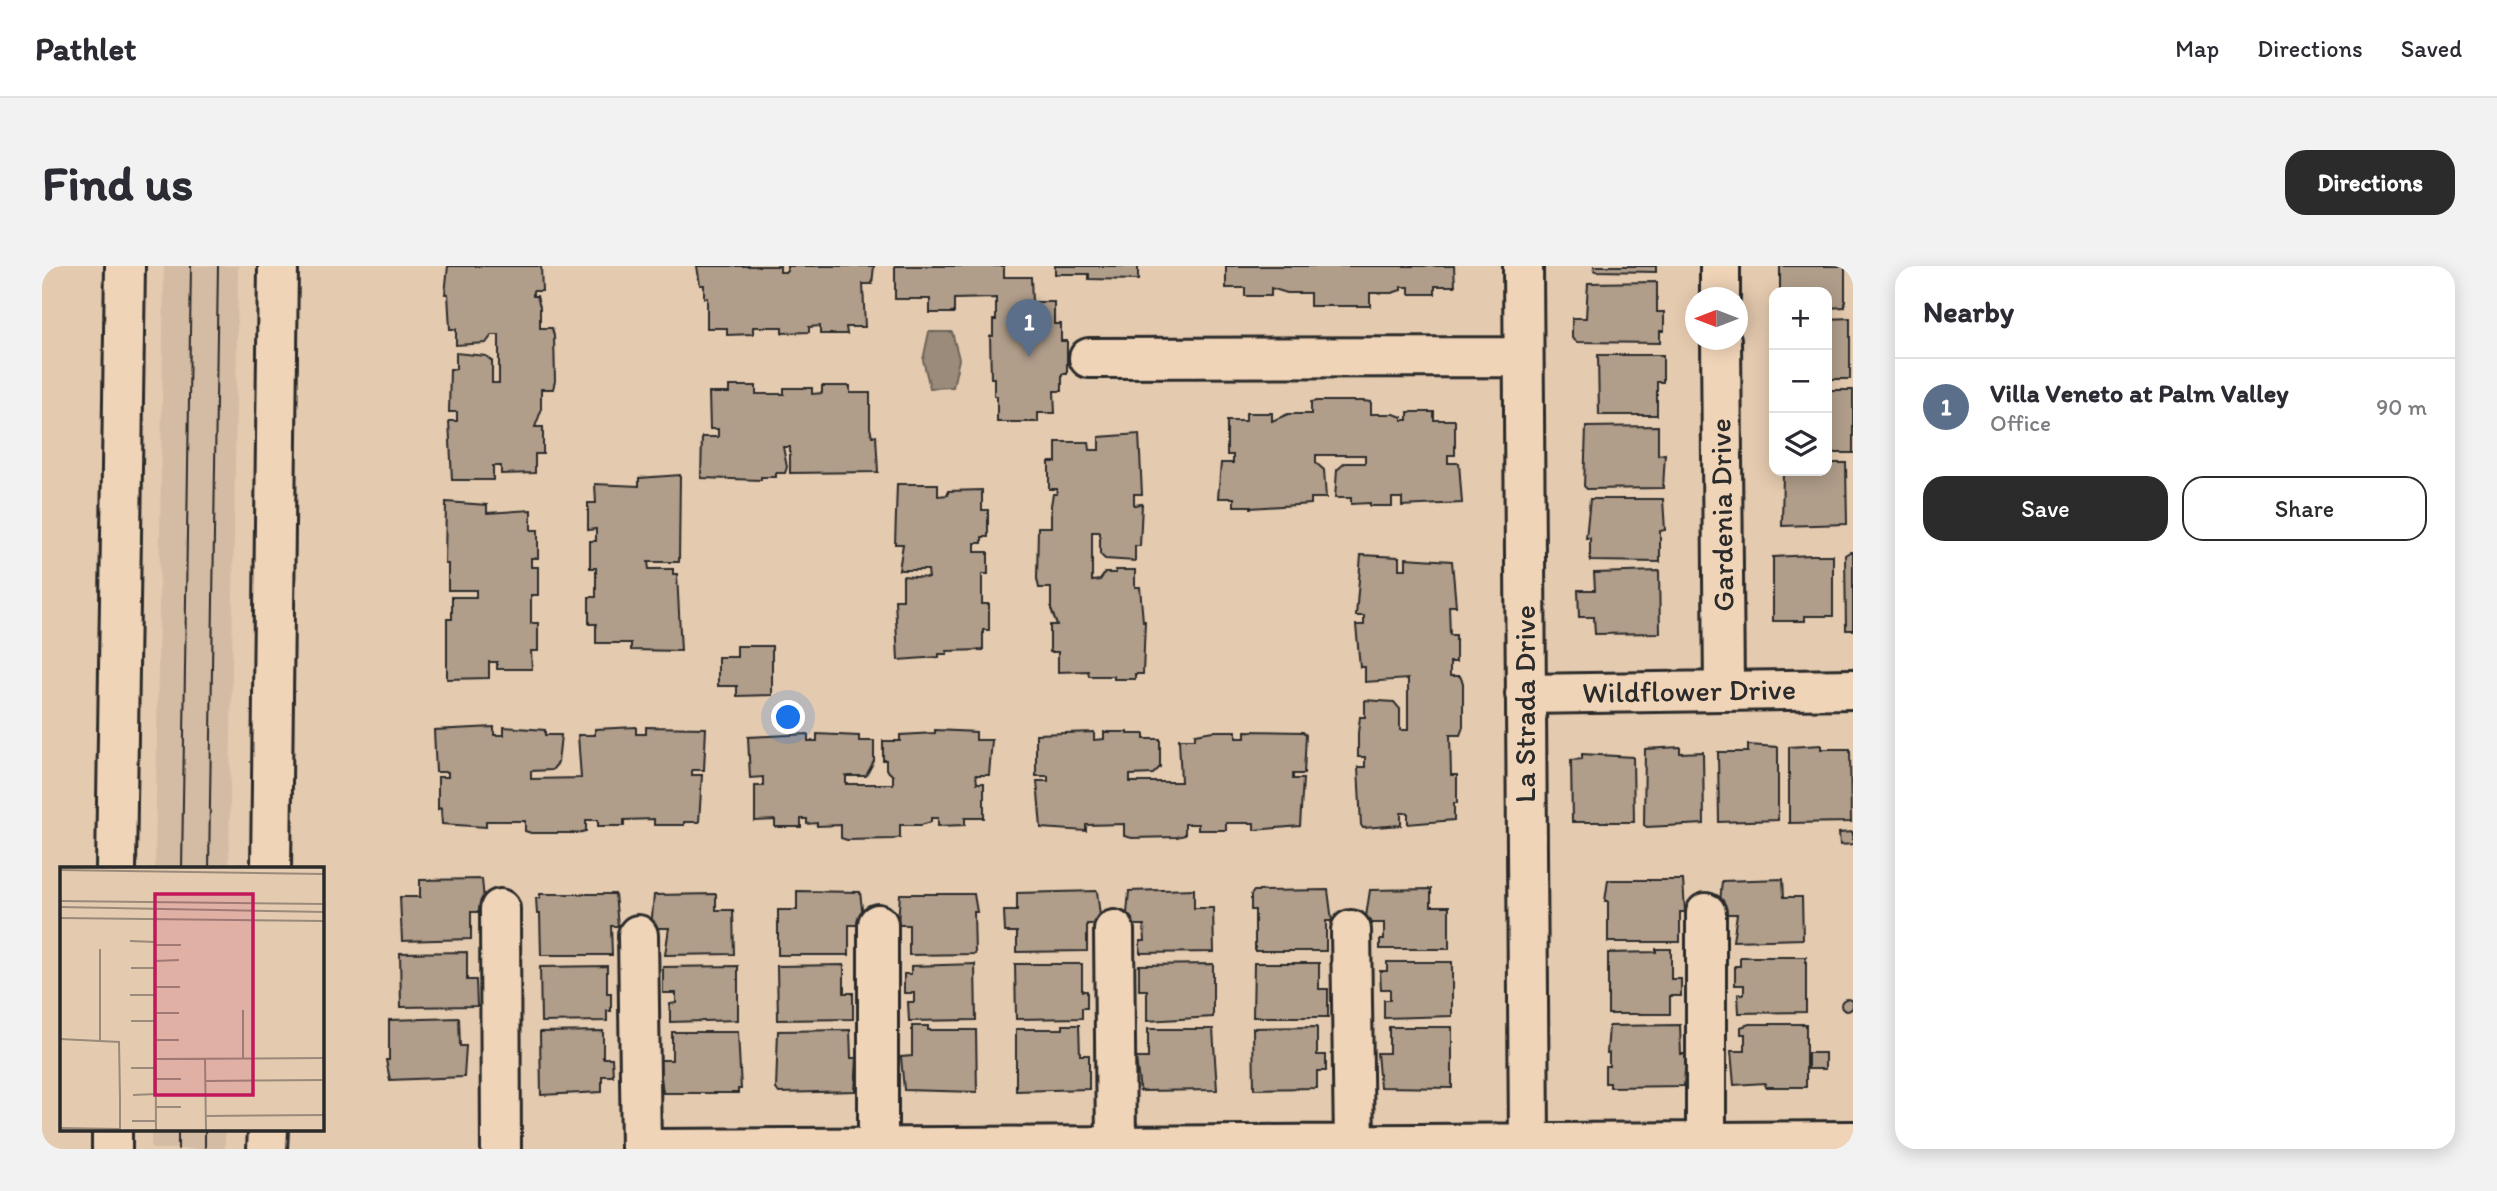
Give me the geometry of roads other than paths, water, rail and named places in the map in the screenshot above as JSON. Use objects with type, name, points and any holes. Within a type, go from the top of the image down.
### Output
[{"type":"main road","points":[[116,867],[125,266]]},
{"type":"main road","points":[[271,867],[278,266]]},
{"type":"main road","name":"La Strada Drive","points":[[1523,266],[1529,1143]]},
{"type":"main road","points":[[1720,266],[1720,287]]},
{"type":"main road","name":"Gardenia Drive","points":[[1721,350],[1724,690]]},
{"type":"main road","points":[[1089,359],[1523,357]]},
{"type":"main road","name":"Wildflower Drive","points":[[1525,694],[1853,689]]},
{"type":"main road","points":[[500,909],[501,1149]]},
{"type":"main road","points":[[1706,913],[1706,1142]]},
{"type":"main road","points":[[878,924],[878,1147]]},
{"type":"main road","points":[[1114,930],[1116,1146]]},
{"type":"main road","points":[[1351,930],[1354,1144]]},
{"type":"main road","points":[[638,935],[641,1149]]},
{"type":"main road","points":[[655,1149],[1529,1143],[1607,1146],[1706,1142],[1848,1144]]},
{"type":"tram line","points":[[182,867],[191,266]]},
{"type":"tram line","points":[[209,867],[218,266]]},
{"type":"tram line","points":[[178,1132],[178,1149]]},
{"type":"tram line","points":[[205,1132],[205,1149]]},
{"type":"place","name":"Villa Veneto at Palm Valley","points":[[1029,357]]}]
